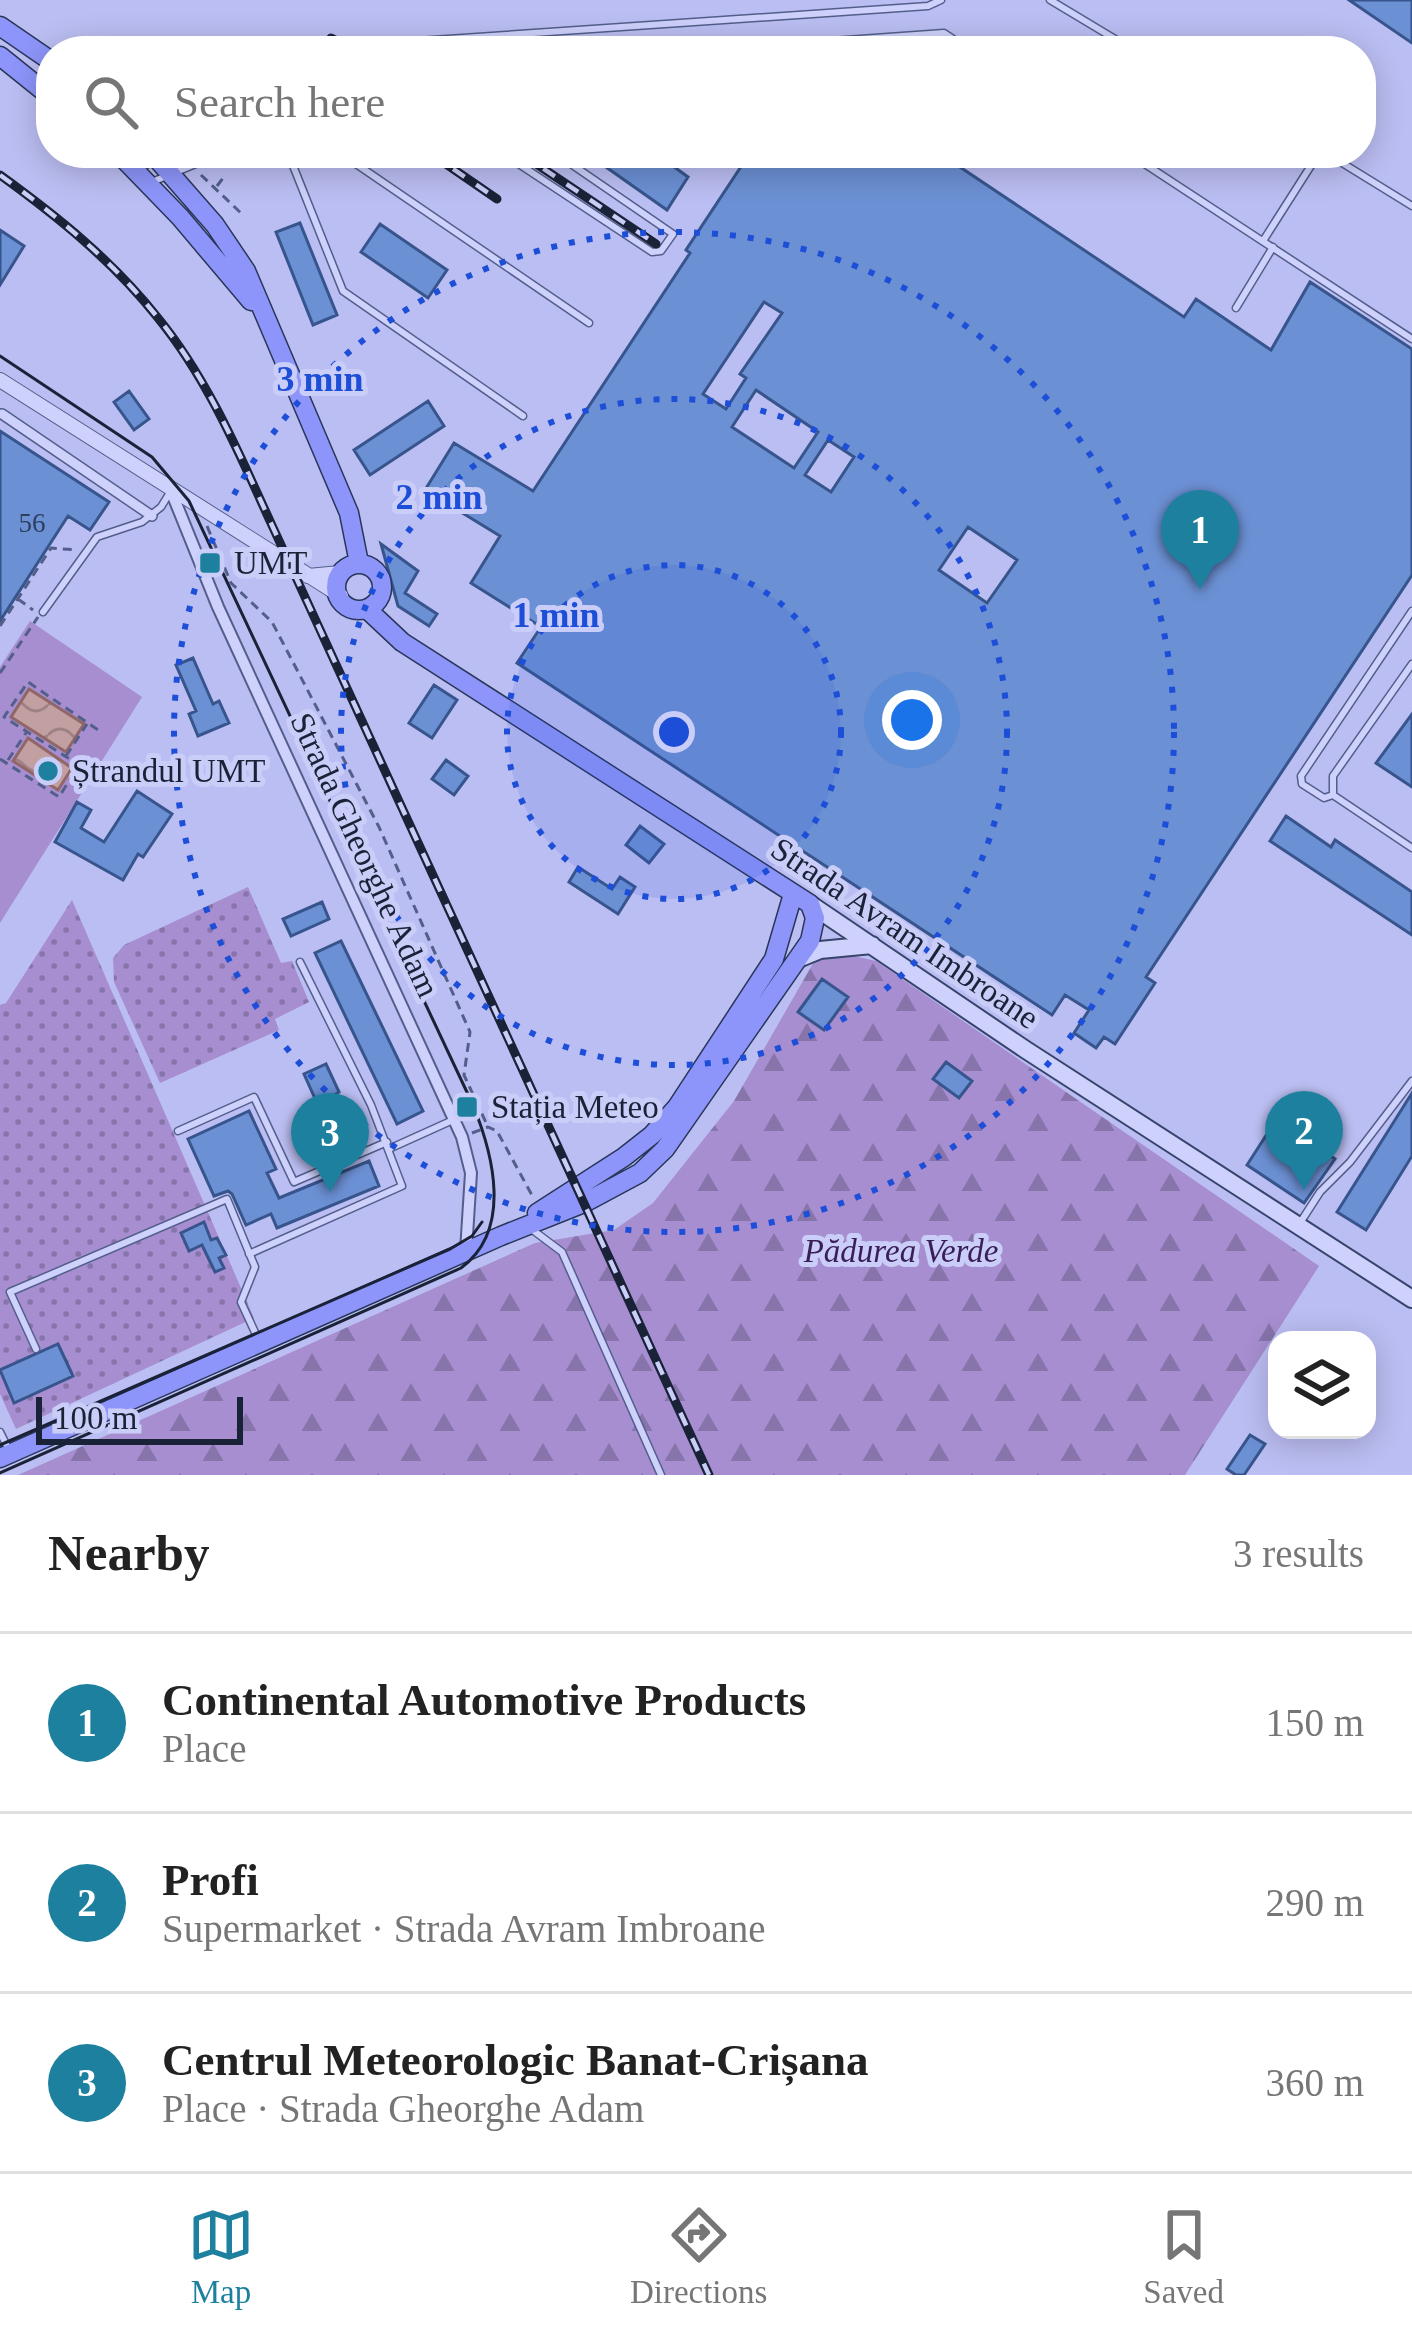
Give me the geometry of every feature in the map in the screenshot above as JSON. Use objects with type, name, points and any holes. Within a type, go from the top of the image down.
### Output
[{"type":"main road","points":[[0,26],[36,51]]},
{"type":"main road","points":[[0,56],[36,86]]},
{"type":"main road","points":[[134,168],[266,320]]},
{"type":"main road","points":[[173,168],[246,271],[349,513],[359,563]]},
{"type":"main road","points":[[359,563],[372,568],[380,581],[379,600],[369,611],[355,612],[341,596],[340,573],[347,565],[359,563]]},
{"type":"main road","name":"Strada Avram Imbroane","points":[[369,611],[402,642],[504,704],[1025,1050],[1412,1299]]},
{"type":"main road","points":[[534,1218],[584,1204],[640,1173],[665,1150],[810,941],[815,919],[801,899]]},
{"type":"main road","points":[[3,1445],[260,1343],[534,1218],[652,1135],[677,1107],[774,959],[801,899]]},
{"type":"main road","points":[[798,959],[852,944],[873,945]]},
{"type":"street","points":[[0,380],[341,596]]},
{"type":"street","points":[[2,414],[152,516]]},
{"type":"street","name":"Strada Gheorghe Adam","points":[[171,491],[218,607],[462,1138],[471,1173],[466,1252]]},
{"type":"street","points":[[308,576],[340,573]]},
{"type":"lane","points":[[491,36],[928,6],[940,0]]},
{"type":"lane","points":[[1049,0],[1110,36]]},
{"type":"lane","points":[[909,36],[948,36]]},
{"type":"lane","points":[[142,176],[156,168]]},
{"type":"lane","points":[[142,176],[156,168]]},
{"type":"lane","points":[[294,168],[344,291],[524,416]]},
{"type":"lane","points":[[362,168],[589,322]]},
{"type":"lane","points":[[525,168],[652,252],[661,250],[673,234],[577,168]]},
{"type":"lane","points":[[1151,168],[1412,339]]},
{"type":"lane","points":[[1263,241],[1312,168]]},
{"type":"lane","points":[[1347,168],[1412,206]]},
{"type":"lane","points":[[1236,308],[1273,247]]},
{"type":"lane","points":[[41,613],[97,536],[152,516],[171,491]]},
{"type":"lane","points":[[1334,794],[1324,798],[1302,784],[1301,776],[1412,611]]},
{"type":"lane","points":[[1334,794],[1333,776],[1412,664]]},
{"type":"lane","points":[[1334,794],[1412,848]]},
{"type":"lane","points":[[249,1254],[400,1188],[402,1182],[300,962]]},
{"type":"lane","points":[[1298,1225],[1412,1081]]},
{"type":"lane","points":[[178,1131],[254,1097],[293,1182],[453,1120]]},
{"type":"lane","points":[[35,1349],[10,1292],[227,1199],[255,1268],[242,1302],[260,1343]]},
{"type":"lane","points":[[534,1218],[562,1252],[661,1475]]},
{"type":"path","points":[[181,168],[216,187],[243,215]]},
{"type":"path","points":[[216,187],[226,174]]},
{"type":"path","points":[[210,535],[231,583],[272,622],[379,827],[470,1032],[464,1076],[488,1127],[497,1131],[534,1218]]},
{"type":"path","points":[[0,626],[51,548],[83,551]]},
{"type":"path","points":[[0,674],[41,613],[18,599]]},
{"type":"path","points":[[0,759],[59,797],[80,765],[2,719],[28,682],[101,732]]},
{"type":"path","points":[[66,756],[88,723]]},
{"type":"path","points":[[6,763],[27,732]]},
{"type":"path","points":[[462,1138],[488,1127]]},
{"type":"green space","name":"Ștrandul UMT","points":[[30,621],[142,697],[0,923],[0,667]]},
{"type":"green space","points":[[248,887],[281,963],[292,961],[309,1002],[275,1019],[279,1030],[160,1083],[114,982],[113,958],[124,945]]},
{"type":"green space","points":[[72,900],[254,1318],[16,1429],[0,1394],[0,1005],[6,1003]]},
{"type":"green space","name":"Pădurea Verde","points":[[836,952],[876,961],[1319,1266],[1277,1331],[1268,1331],[1268,1346],[1185,1475],[18,1475],[535,1243],[614,1230],[653,1203],[734,1101],[815,960]]},
{"type":"water","points":[[29,689],[84,724],[66,752],[11,717]]},
{"type":"water","points":[[28,738],[72,768],[58,790],[13,761]]},
{"type":"building","points":[[1349,0],[1412,0],[1412,43]]},
{"type":"building","points":[[607,168],[676,168],[688,177],[667,210]]},
{"type":"building","points":[[740,168],[961,168],[1184,317],[1196,299],[1271,350],[1310,282],[1412,349],[1412,575],[1146,977],[1155,983],[1115,1044],[1104,1037],[1096,1048],[1074,1033],[1089,1010],[1065,995],[1052,1015],[517,663],[541,627],[471,583],[500,536],[425,490],[454,443],[533,491],[690,253],[686,250]],"holes":[[[764,302],[782,313],[740,374],[746,378],[726,409],[703,394]],[[756,390],[818,432],[794,468],[732,427]],[[828,440],[854,457],[831,492],[805,475]],[[968,527],[1017,560],[987,603],[939,570]]]},
{"type":"building","points":[[300,223],[337,315],[313,325],[276,232]]},
{"type":"building","points":[[380,224],[447,270],[428,298],[361,252]]},
{"type":"building","points":[[0,230],[24,246],[0,285]]},
{"type":"building","points":[[129,391],[149,419],[134,430],[114,402]]},
{"type":"building","points":[[428,401],[444,426],[370,475],[354,450]]},
{"type":"building","points":[[0,431],[109,502],[90,530],[68,516],[0,621]]},
{"type":"building","points":[[381,544],[418,571],[405,593],[437,614],[429,626],[398,606]]},
{"type":"building","points":[[193,658],[213,704],[219,701],[229,723],[198,736],[189,714],[196,711],[176,665]]},
{"type":"building","points":[[434,685],[457,700],[432,738],[409,723]]},
{"type":"building","points":[[1412,714],[1412,787],[1376,763]]},
{"type":"building","points":[[446,760],[468,776],[454,795],[432,779]]},
{"type":"building","points":[[137,791],[172,814],[123,880],[55,842],[77,802],[91,810],[81,828],[104,842]]},
{"type":"building","points":[[1286,816],[1331,847],[1335,840],[1412,892],[1412,935],[1270,841]]},
{"type":"building","points":[[640,826],[664,844],[649,863],[626,845]]},
{"type":"building","points":[[578,867],[612,889],[620,877],[635,887],[618,914],[569,882]]},
{"type":"building","points":[[322,902],[329,919],[291,936],[283,919]]},
{"type":"building","points":[[341,941],[423,1111],[397,1124],[315,953]]},
{"type":"building","points":[[822,979],[848,997],[824,1030],[798,1012]]},
{"type":"building","points":[[946,1062],[972,1081],[959,1098],[933,1079]]},
{"type":"building","points":[[326,1064],[339,1092],[334,1095],[340,1109],[353,1120],[352,1129],[342,1136],[331,1132],[324,1100],[317,1103],[304,1074]]},
{"type":"building","points":[[1412,1093],[1412,1156],[1366,1230],[1337,1212]]},
{"type":"building","points":[[249,1111],[276,1169],[267,1173],[279,1198],[369,1161],[379,1186],[277,1228],[271,1214],[246,1225],[232,1194],[214,1196],[188,1139]]},
{"type":"building","points":[[1276,1120],[1335,1159],[1304,1203],[1247,1165]]},
{"type":"building","points":[[204,1222],[211,1240],[217,1238],[226,1255],[219,1258],[224,1268],[215,1272],[202,1245],[189,1251],[181,1233]]},
{"type":"building","points":[[58,1344],[73,1376],[14,1403],[0,1370]]},
{"type":"building","points":[[1250,1435],[1265,1444],[1244,1475],[1236,1475],[1227,1469]]},
{"type":"tram line","points":[[0,356],[152,457],[189,501],[473,1105],[487,1146],[494,1191],[488,1233],[461,1268],[0,1473]]},
{"type":"tram line","points":[[0,1445],[450,1249],[472,1236],[482,1222]]},
{"type":"railway","points":[[452,168],[497,199]]},
{"type":"railway","points":[[542,168],[656,244]]},
{"type":"railway","points":[[0,175],[64,224],[141,297],[207,390],[709,1475]]},
{"type":"place","name":"UMT","points":[[210,563]]},
{"type":"place","name":"Continental Automotive Products","points":[[1200,589]]},
{"type":"place","name":"Ștrandul UMT","points":[[48,771]]},
{"type":"place","name":"Stația Meteo","points":[[467,1107]]},
{"type":"place","name":"Profi","points":[[1304,1190]]},
{"type":"place","name":"Centrul Meteorologic Banat-Crișana","points":[[330,1192]]}]
